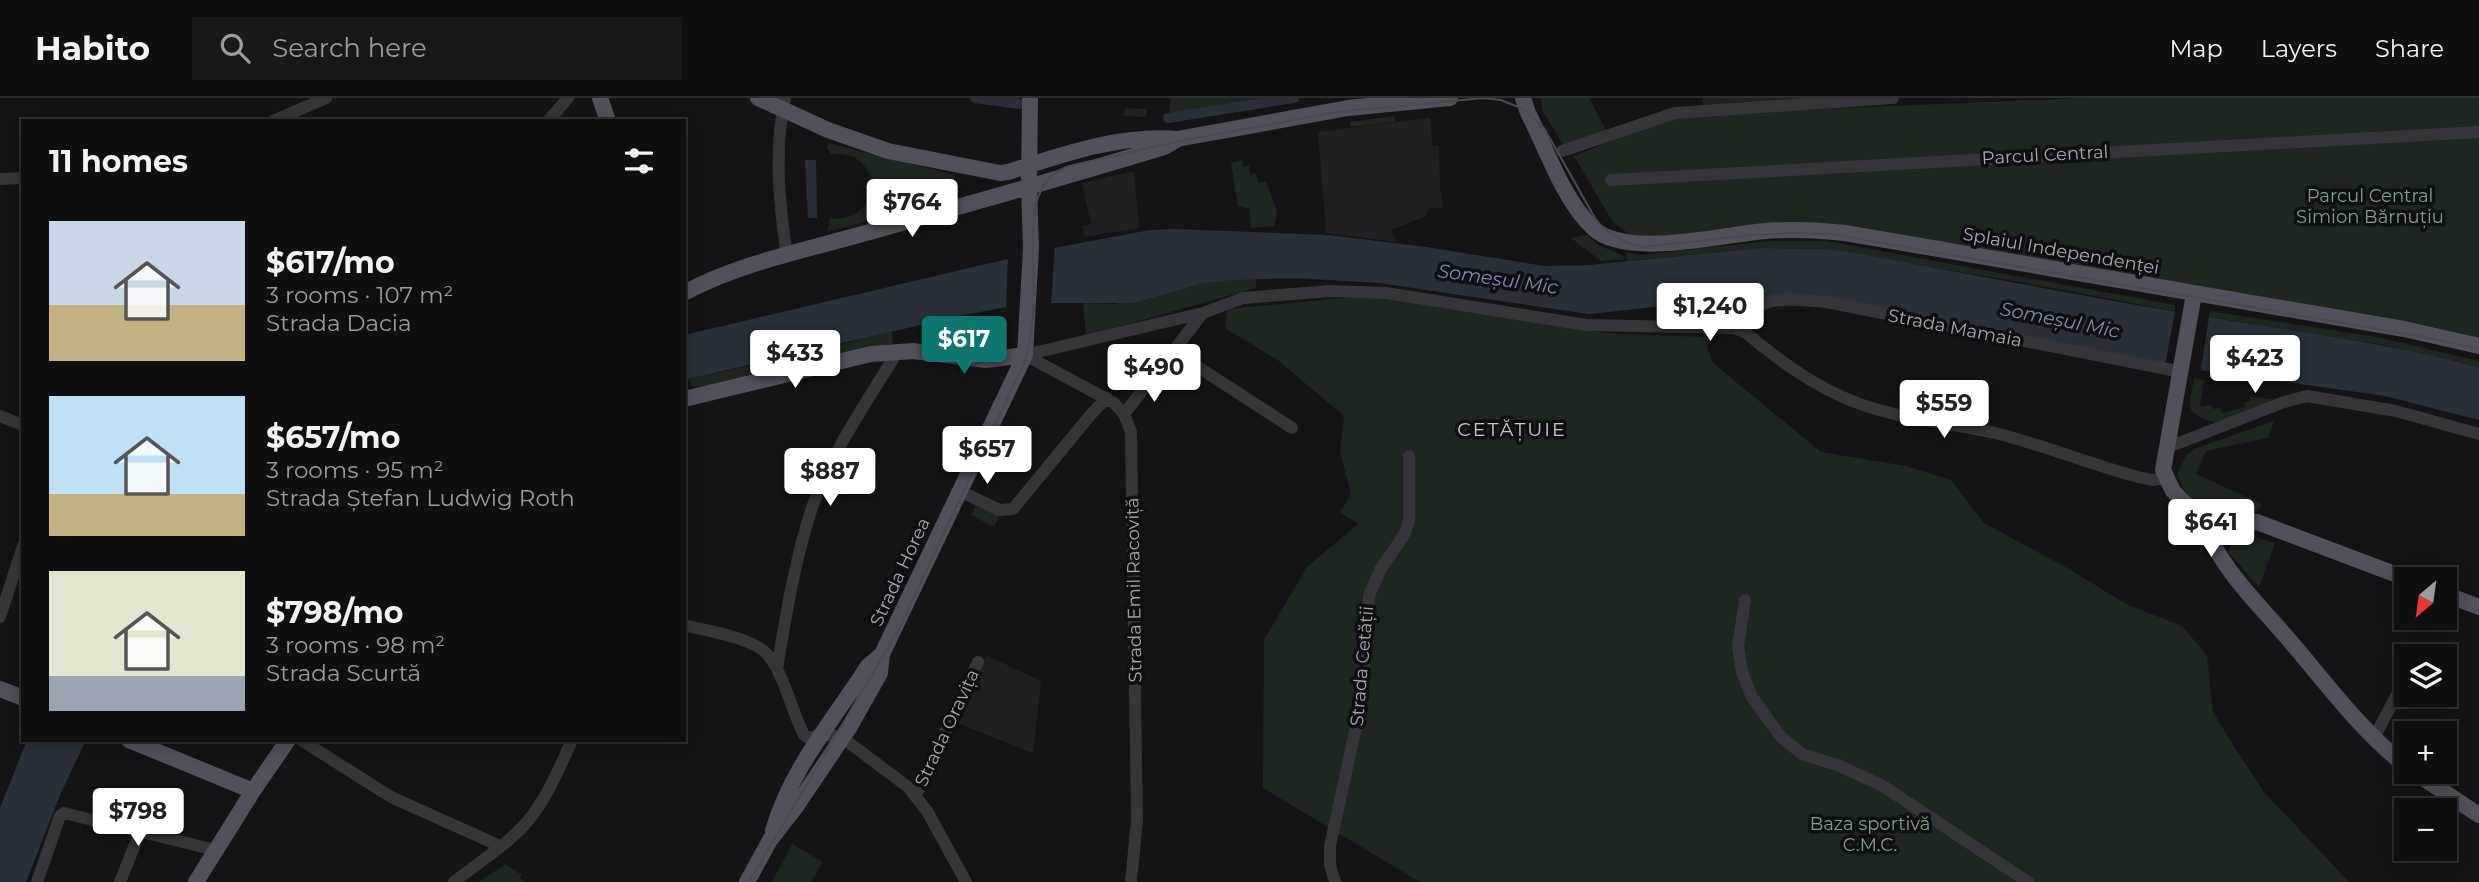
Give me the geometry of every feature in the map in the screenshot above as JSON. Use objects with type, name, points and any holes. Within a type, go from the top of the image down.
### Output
[{"type":"main road","points":[[600,98],[607,119]]},
{"type":"main road","points":[[608,119],[609,98]]},
{"type":"main road","points":[[758,98],[784,104],[841,135],[896,152],[1008,173],[1122,141],[1177,139],[1348,108],[1450,98]]},
{"type":"main road","name":"Strada Horea","points":[[747,882],[770,840],[843,738],[880,673],[882,654],[1025,355],[1031,248],[1028,98]]},
{"type":"main road","name":"Splaiul Independenței","points":[[1523,98],[1550,158],[1580,214],[1605,237],[1615,242],[1633,244],[1764,232],[1826,231],[2404,329],[2479,346]]},
{"type":"main road","points":[[686,292],[710,281],[787,256],[1029,188],[1164,147],[1177,139]]},
{"type":"main road","points":[[2194,294],[2163,470],[2180,498],[2204,523]]},
{"type":"main road","points":[[686,399],[853,357],[898,351],[986,360],[1025,355]]},
{"type":"main road","points":[[2204,523],[2214,518],[2221,520],[2224,525],[2222,536],[2211,540]]},
{"type":"main road","points":[[2224,525],[2244,520],[2257,522],[2394,574]]},
{"type":"main road","points":[[2204,523],[2202,532],[2205,537],[2211,540],[2256,601],[2374,738],[2394,756]]},
{"type":"main road","points":[[2457,599],[2479,607]]},
{"type":"main road","name":"Strada Horea","points":[[770,840],[783,799],[868,666],[882,654]]},
{"type":"main road","points":[[0,689],[21,697]]},
{"type":"main road","points":[[134,742],[253,791]]},
{"type":"main road","points":[[196,882],[287,742]]},
{"type":"main road","points":[[2432,784],[2479,815]]},
{"type":"street","points":[[278,119],[326,98]]},
{"type":"street","points":[[550,119],[568,98]]},
{"type":"street","points":[[1562,151],[1675,113],[1893,98]]},
{"type":"street","points":[[784,104],[779,137],[779,195],[787,256]]},
{"type":"street","name":"Parcul Central","points":[[1611,180],[2479,132]]},
{"type":"street","points":[[0,179],[21,178]]},
{"type":"street","points":[[1025,355],[1203,313],[1230,301],[1257,296],[1350,291],[1386,293],[1586,325],[1728,327],[1745,332],[1812,381],[1864,406],[2003,435],[2138,477],[2152,480],[2166,478]]},
{"type":"street","name":"Strada Mamaia","points":[[1745,332],[1750,312],[1766,302],[1822,302],[2183,368]]},
{"type":"street","points":[[1025,355],[1107,398],[1124,414],[1203,313]]},
{"type":"street","points":[[1064,375],[1059,360],[1069,346]]},
{"type":"street","points":[[777,669],[795,568],[812,509],[844,440],[898,351]]},
{"type":"street","points":[[1157,373],[1170,379],[1185,364],[1192,363],[1292,428]]},
{"type":"street","points":[[2166,448],[2307,396],[2396,411],[2479,434]]},
{"type":"street","points":[[960,491],[999,510],[1013,509],[1091,413],[1107,398]]},
{"type":"street","name":"Strada Emil Racoviță","points":[[1124,414],[1132,445],[1138,820],[1131,882]]},
{"type":"street","points":[[0,416],[21,424]]},
{"type":"street","name":"Strada Cetății","points":[[1335,882],[1329,865],[1330,846],[1361,704],[1366,609],[1374,583],[1407,528],[1410,514],[1409,456]]},
{"type":"street","points":[[0,617],[21,551]]},
{"type":"street","points":[[1745,600],[1738,646],[1742,672],[1752,697],[1781,737],[1802,754],[1840,766],[1882,786],[2028,882]]},
{"type":"street","points":[[686,626],[757,646],[766,652],[777,669],[804,735],[808,738],[823,735],[843,738],[916,795],[937,827],[966,882]]},
{"type":"street","name":"Strada Oravița","points":[[916,795],[978,662]]},
{"type":"street","points":[[2374,738],[2394,700]]},
{"type":"street","points":[[304,742],[391,797],[500,846]]},
{"type":"street","points":[[454,882],[526,823],[541,804],[571,742]]},
{"type":"street","points":[[37,882],[62,814],[215,850]]},
{"type":"street","points":[[120,882],[140,832]]},
{"type":"shaded area","points":[[1702,98],[1849,98],[1703,107]]},
{"type":"shaded area","points":[[1430,118],[1433,146],[1439,145],[1443,208],[1429,208],[1426,216],[1391,230],[1396,242],[1326,233],[1318,132]]},
{"type":"shaded area","points":[[1134,171],[1139,228],[1084,237],[1082,226],[1091,224],[1082,183]]},
{"type":"shaded area","points":[[986,655],[1041,681],[1033,753],[954,722]]},
{"type":"green space","points":[[1171,98],[1293,98],[1169,116]]},
{"type":"green space","points":[[1541,98],[1589,98],[1608,134],[1565,148],[1542,110]]},
{"type":"green space","name":"Parcul Central Simion Bărnuțiu","points":[[2084,98],[2479,98],[2479,342],[1864,230],[1647,238],[1630,235],[1612,221],[1574,156],[1675,115]]},
{"type":"green space","points":[[1125,108],[1147,109],[1146,117],[1124,116]]},
{"type":"green space","points":[[1395,116],[1395,122],[1351,127],[1350,122]]},
{"type":"green space","points":[[828,143],[955,177],[871,180],[861,162],[845,154],[831,154],[827,148]]},
{"type":"green space","points":[[1242,160],[1244,167],[1249,165],[1250,174],[1256,173],[1259,183],[1266,181],[1277,211],[1274,226],[1251,228],[1250,209],[1238,206],[1231,163]]},
{"type":"green space","points":[[955,194],[955,198],[827,232],[830,218],[853,215],[870,198]]},
{"type":"green space","points":[[1586,234],[1598,245],[1624,256],[1625,259],[1601,261],[1571,238]]},
{"type":"green space","points":[[1768,241],[1826,241],[2175,305],[2175,311],[1822,249],[1760,248],[1627,261],[1626,252],[1640,255]]},
{"type":"green space","points":[[1207,274],[1339,280],[1256,278],[1256,288],[1086,336],[1083,303],[1115,304],[1202,283]]},
{"type":"green space","name":"Baza sportivă C.M.C.","points":[[1373,297],[1588,331],[1711,337],[1707,347],[1713,363],[1821,452],[1906,466],[1951,480],[1984,523],[2069,569],[2126,604],[2182,626],[2207,655],[2213,712],[2235,748],[2264,792],[2349,882],[1420,882],[1263,788],[1264,640],[1307,567],[1358,524],[1340,512],[1351,494],[1340,451],[1344,416],[1279,361],[1225,328],[1228,309]]},
{"type":"green space","points":[[1729,305],[1744,305],[1742,323],[1695,322],[1693,309],[1710,306],[1711,309],[1728,308]]},
{"type":"green space","points":[[2210,311],[2382,338],[2479,361],[2479,368],[2379,344],[2209,317]]},
{"type":"green space","points":[[892,331],[893,343],[693,388],[689,379],[816,351]]},
{"type":"green space","points":[[1174,347],[1150,377],[1143,358]]},
{"type":"green space","points":[[2194,378],[2204,380],[2200,406],[2212,405],[2213,409],[2220,408],[2222,413],[2245,407],[2244,403],[2250,401],[2249,396],[2277,400],[2220,422],[2208,420],[2191,410]]},
{"type":"green space","points":[[2274,421],[2268,438],[2206,451],[2196,474],[2262,504],[2257,512],[2232,514],[2209,510],[2190,497],[2177,474],[2186,455],[2196,448]]},
{"type":"green space","points":[[976,505],[999,516],[994,527],[971,515]]},
{"type":"green space","points":[[2241,532],[2275,543],[2259,587],[2228,552]]},
{"type":"green space","points":[[792,844],[823,862],[811,882],[772,882]]},
{"type":"green space","points":[[505,864],[522,875],[520,878],[525,882],[479,882]]},
{"type":"water","points":[[805,160],[816,160],[817,218],[808,218]]},
{"type":"water","name":"Someșul Mic","points":[[1150,230],[1328,235],[1545,266],[1590,265],[1760,248],[1850,252],[2109,300],[2374,344],[2479,368],[2479,420],[2385,396],[2194,369],[1804,297],[1750,297],[1589,314],[1379,283],[1297,278],[1203,283],[1133,303],[1054,303],[1007,307],[686,380],[686,335],[1054,248]]},
{"type":"water","points":[[26,742],[85,742],[60,795],[26,882],[0,882],[0,808]]},
{"type":"pier","points":[[1055,244],[1051,307],[1006,311],[1008,255]]},
{"type":"pier","points":[[2175,311],[2209,317],[2201,370],[2165,365]]},
{"type":"waterway","points":[[975,98],[1019,104]]},
{"type":"waterway","points":[[1168,118],[1294,98]]},
{"type":"tram line","points":[[749,882],[899,629],[1023,365],[1032,326],[1036,204],[1047,180],[1069,166],[1180,141],[1338,112],[1483,98],[1501,100],[1523,109],[1544,128],[1595,218],[1602,227],[1627,243],[1644,247],[1753,235],[1830,234],[2424,337],[2479,349]]},
{"type":"district","name":"CETĂȚUIE","points":[[1512,429]]}]
